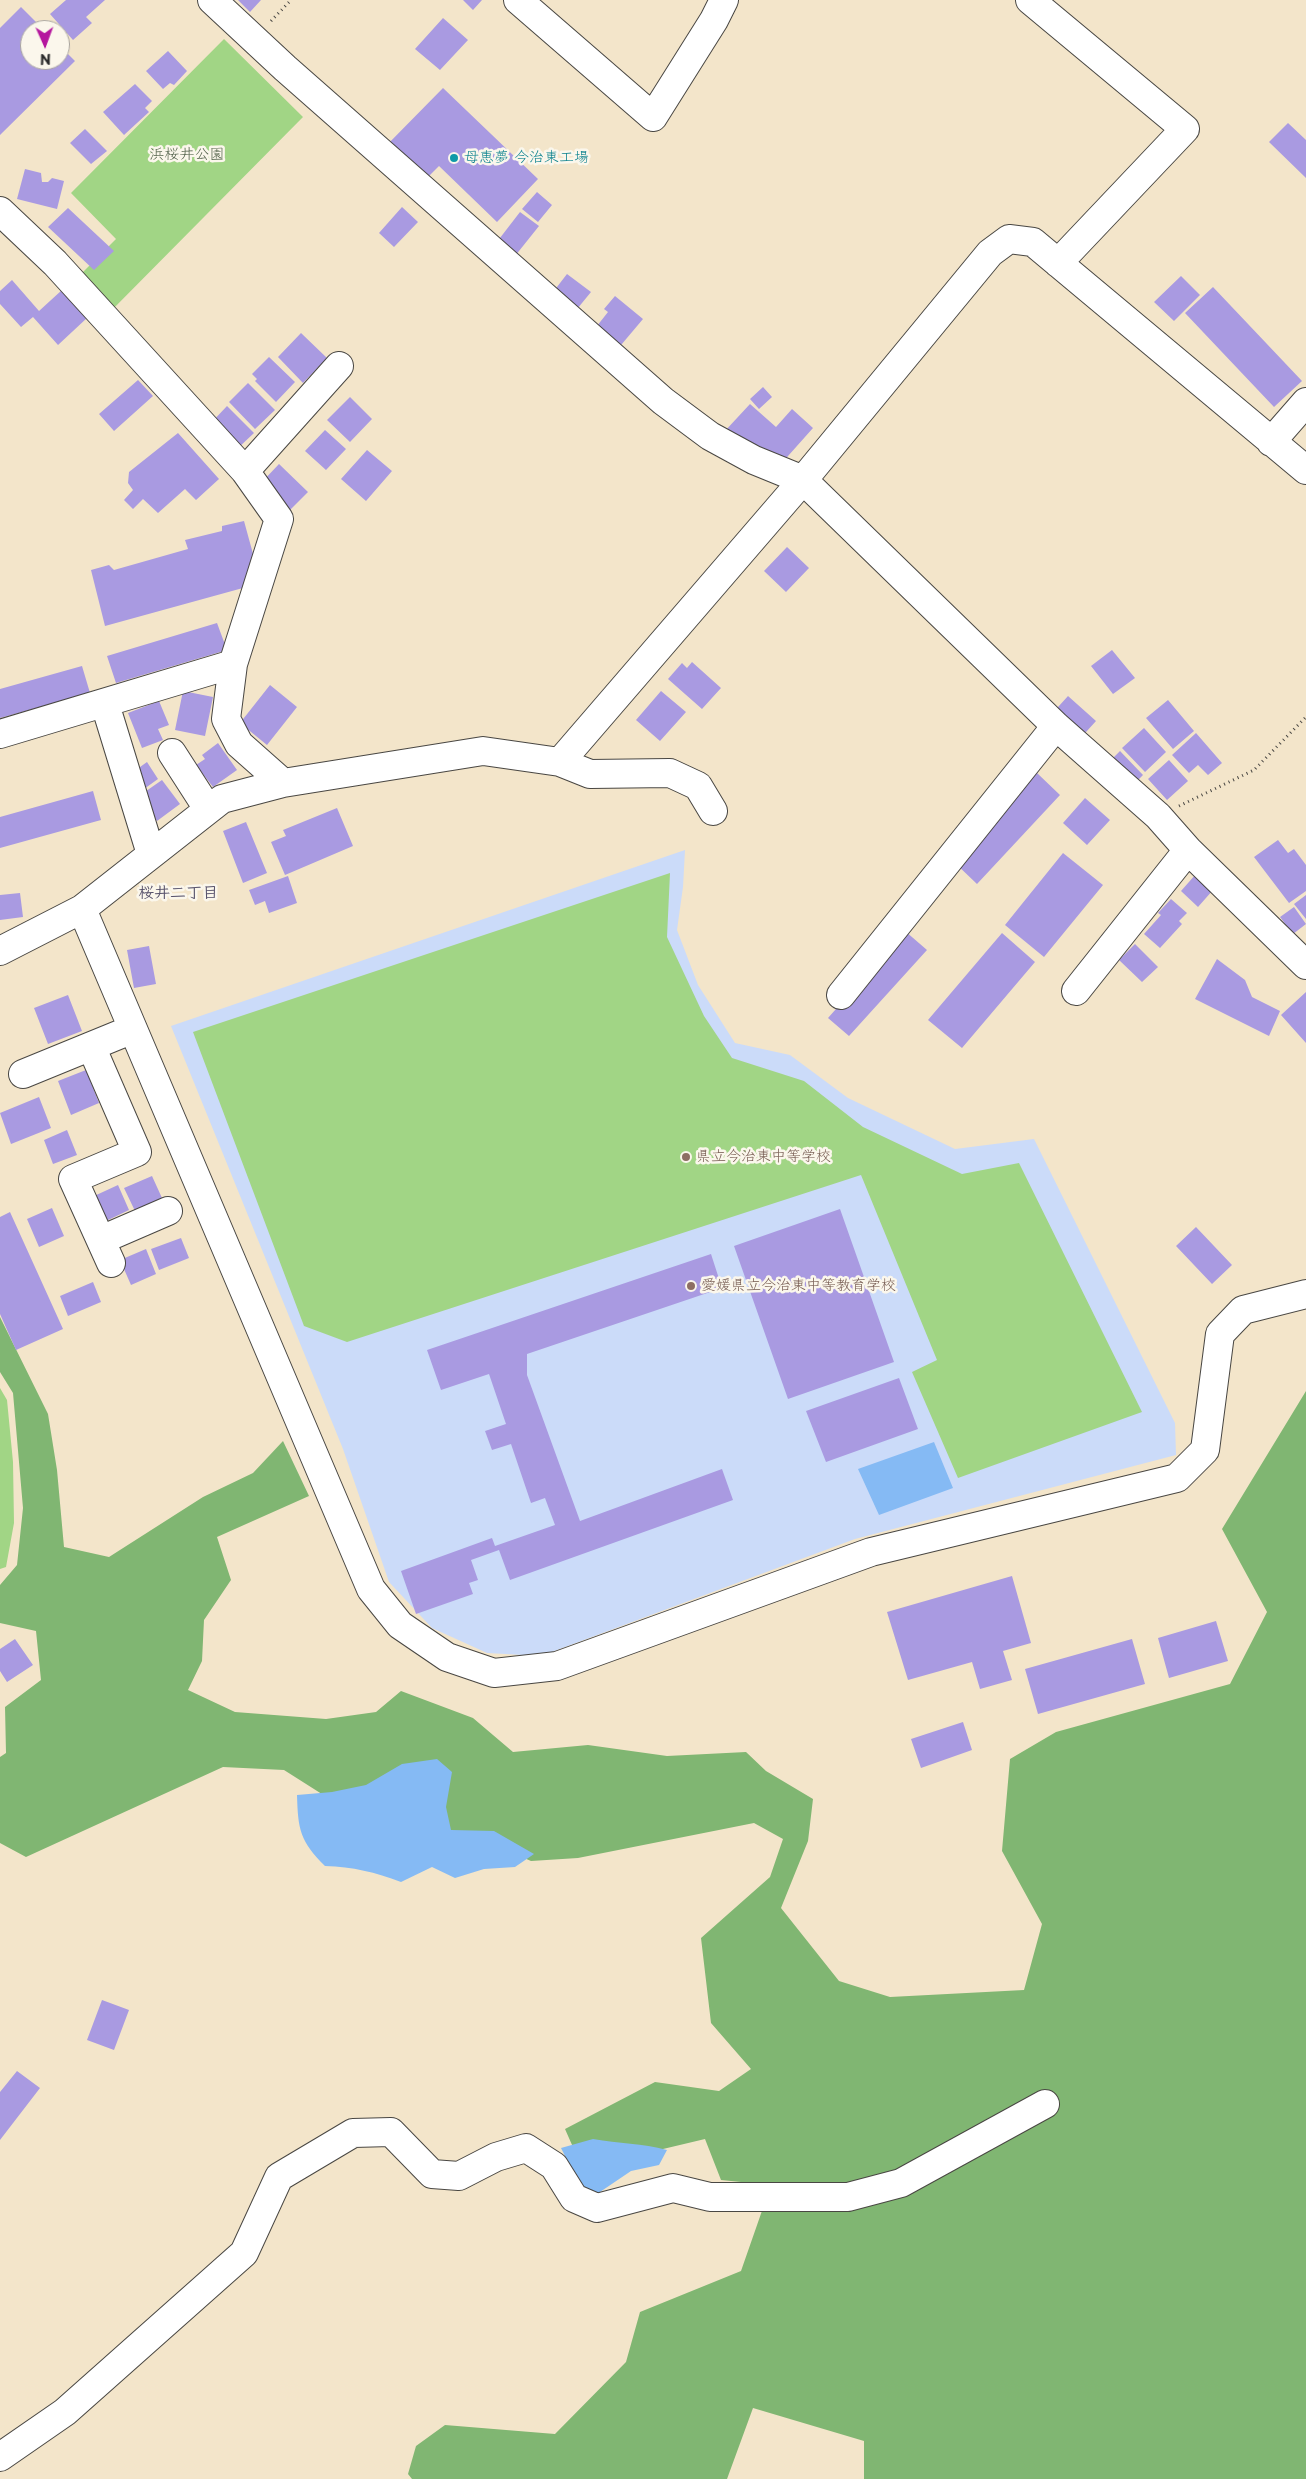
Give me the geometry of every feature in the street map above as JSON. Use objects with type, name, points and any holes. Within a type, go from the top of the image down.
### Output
[{"type":"street","points":[[212,0],[662,401],[710,436],[754,460],[803,480],[1056,726],[1158,816],[1188,850],[1306,965]]},
{"type":"street","points":[[518,0],[653,117],[714,20],[724,0]]},
{"type":"street","points":[[1030,0],[1185,129],[1058,263]]},
{"type":"street","points":[[0,211],[55,263],[245,471],[279,519],[233,664],[226,719],[239,744],[282,782]]},
{"type":"street","points":[[560,762],[803,480],[990,253],[1009,239],[1033,242],[1270,442],[1306,470]]},
{"type":"street","points":[[245,471],[339,366]]},
{"type":"street","points":[[1270,442],[1306,402]]},
{"type":"street","points":[[0,734],[233,664]]},
{"type":"street","points":[[105,704],[152,854]]},
{"type":"street","points":[[841,995],[1056,726]]},
{"type":"street","points":[[0,951],[82,909],[222,799],[282,782],[483,752],[560,762],[590,774],[670,773],[698,786],[713,811]]},
{"type":"street","points":[[172,753],[208,809]]},
{"type":"street","points":[[1076,991],[1188,850]]},
{"type":"street","points":[[82,909],[371,1589],[400,1625],[416,1636],[447,1657],[494,1673],[557,1666],[871,1552],[1176,1478],[1205,1450],[1220,1334],[1243,1310],[1306,1294]]},
{"type":"street","points":[[23,1074],[133,1029]]},
{"type":"street","points":[[91,1046],[136,1152],[73,1179],[106,1252],[168,1211]]},
{"type":"street","points":[[0,2456],[65,2412],[244,2253],[279,2177],[353,2133],[391,2132],[432,2174],[459,2176],[496,2158],[526,2148],[554,2166],[574,2198],[597,2208],[673,2188],[710,2197],[848,2197],[901,2184],[1044,2104]]},
{"type":"path","points":[[254,38],[291,0]]},
{"type":"path","points":[[1158,816],[1254,770],[1306,717]]},
{"type":"shaded area","name":"愛媛県立今治東中等教育学校","points":[[685,850],[683,887],[677,930],[698,985],[735,1043],[790,1055],[848,1098],[955,1149],[1034,1139],[1175,1423],[1176,1455],[855,1539],[541,1656],[487,1653],[432,1628],[389,1582],[343,1449],[171,1026]]},
{"type":"green space","name":"浜桜井公園","points":[[224,39],[303,117],[106,316],[72,283],[116,239],[71,193]]},
{"type":"green space","points":[[670,873],[667,937],[704,1016],[732,1058],[804,1081],[863,1127],[962,1174],[1019,1163],[1142,1412],[958,1478],[912,1372],[937,1360],[861,1175],[347,1342],[304,1326],[193,1032]]},
{"type":"green space","points":[[0,1317],[48,1414],[57,1470],[64,1547],[109,1557],[203,1497],[253,1473],[283,1441],[309,1496],[217,1537],[231,1580],[204,1620],[202,1661],[188,1690],[235,1712],[326,1719],[376,1712],[401,1691],[473,1718],[513,1752],[588,1745],[667,1756],[746,1752],[766,1771],[813,1799],[808,1841],[781,1908],[839,1981],[890,1997],[1024,1990],[1042,1924],[1002,1851],[1010,1759],[1056,1732],[1230,1684],[1267,1612],[1222,1529],[1306,1391],[1306,2479],[864,2479],[864,2441],[753,2408],[727,2479],[412,2479],[408,2474],[416,2446],[445,2425],[555,2434],[626,2362],[640,2312],[741,2271],[771,2185],[721,2180],[705,2139],[642,2154],[576,2154],[565,2129],[655,2082],[719,2091],[751,2069],[711,2023],[701,1938],[770,1877],[783,1839],[754,1823],[578,1858],[531,1861],[492,1844],[336,1803],[284,1770],[223,1767],[26,1857],[0,1843],[0,1757],[6,1753],[5,1707],[41,1680],[36,1631],[0,1623],[0,1585],[17,1565],[23,1508],[13,1393],[0,1372]]},
{"type":"green space","points":[[0,1388],[7,1400],[13,1462],[14,1523],[6,1567],[0,1569]]},
{"type":"water","points":[[934,1442],[953,1488],[879,1515],[858,1469]]},
{"type":"water","points":[[437,1759],[452,1772],[446,1807],[451,1830],[494,1831],[534,1854],[515,1867],[484,1869],[455,1878],[432,1867],[401,1882],[364,1871],[325,1866],[305,1842],[298,1817],[297,1795],[332,1792],[366,1785],[402,1764]]},
{"type":"water","points":[[593,2139],[667,2150],[659,2165],[631,2171],[597,2194],[581,2188],[561,2148]]},
{"type":"building","points":[[66,0],[105,0],[86,17],[92,23],[73,40],[70,37],[70,20],[55,20],[50,14]]},
{"type":"building","points":[[238,0],[261,0],[250,12]]},
{"type":"building","points":[[463,0],[482,0],[473,10]]},
{"type":"building","points":[[21,7],[34,20],[20,20],[20,70],[66,70],[0,135],[0,28]]},
{"type":"building","points":[[443,18],[468,40],[440,70],[415,49]]},
{"type":"building","points":[[168,51],[187,71],[174,85],[170,83],[163,89],[146,71]]},
{"type":"building","points":[[70,56],[75,61],[70,66]]},
{"type":"building","points":[[135,84],[152,101],[145,108],[149,112],[124,135],[103,112]]},
{"type":"building","name":"母恵夢 今治東工場","points":[[443,88],[538,179],[497,222],[439,166],[420,185],[383,149]]},
{"type":"building","points":[[1288,123],[1306,140],[1306,178],[1269,142]]},
{"type":"building","points":[[85,129],[107,151],[91,164],[70,143]]},
{"type":"building","points":[[25,169],[41,173],[42,182],[48,182],[52,178],[64,181],[57,209],[17,199]]},
{"type":"building","points":[[537,192],[552,205],[538,222],[522,209]]},
{"type":"building","points":[[402,207],[418,222],[394,247],[379,233]]},
{"type":"building","points":[[68,208],[114,251],[94,270],[48,227]]},
{"type":"building","points":[[520,212],[539,226],[511,261],[493,247]]},
{"type":"building","points":[[567,274],[591,292],[573,314],[550,296]]},
{"type":"building","points":[[1181,276],[1200,295],[1174,321],[1154,302]]},
{"type":"building","points":[[12,280],[39,311],[62,290],[87,318],[58,345],[33,317],[21,327],[0,304],[0,291]]},
{"type":"building","points":[[1213,287],[1302,381],[1274,407],[1185,313]]},
{"type":"building","points":[[615,296],[643,319],[616,351],[593,331],[608,312],[604,309]]},
{"type":"building","points":[[301,333],[327,358],[303,383],[278,357]]},
{"type":"building","points":[[269,357],[295,382],[276,402],[255,381],[257,379],[252,374]]},
{"type":"building","points":[[138,380],[153,396],[114,431],[99,414]]},
{"type":"building","points":[[248,383],[275,410],[255,429],[229,402]]},
{"type":"building","points":[[763,387],[772,397],[759,409],[750,399]]},
{"type":"building","points":[[350,397],[372,419],[350,442],[327,420]]},
{"type":"building","points":[[750,404],[776,427],[792,409],[813,428],[780,465],[759,447],[751,456],[724,432]]},
{"type":"building","points":[[227,406],[254,433],[236,450],[210,424]]},
{"type":"building","points":[[325,430],[346,449],[326,470],[305,451]]},
{"type":"building","points":[[178,433],[219,479],[196,500],[185,489],[158,513],[143,499],[133,509],[124,500],[133,490],[128,483],[129,472]]},
{"type":"building","points":[[367,450],[392,471],[366,501],[341,479]]},
{"type":"building","points":[[279,464],[308,492],[289,511],[261,483]]},
{"type":"building","points":[[244,521],[261,583],[105,626],[91,570],[109,565],[114,570],[188,549],[185,540],[222,531],[222,526]]},
{"type":"building","points":[[787,547],[809,568],[786,592],[764,571]]},
{"type":"building","points":[[217,623],[227,650],[116,683],[107,656]]},
{"type":"building","points":[[1112,650],[1135,678],[1113,694],[1091,666]]},
{"type":"building","points":[[692,662],[721,688],[702,709],[668,679],[682,663],[687,668]]},
{"type":"building","points":[[82,666],[90,693],[0,718],[0,689]]},
{"type":"building","points":[[270,685],[297,707],[267,745],[240,723]]},
{"type":"building","points":[[183,691],[213,697],[205,736],[175,730]]},
{"type":"building","points":[[661,691],[686,712],[660,741],[636,720]]},
{"type":"building","points":[[1068,696],[1096,721],[1077,742],[1049,717]]},
{"type":"building","points":[[1168,700],[1194,731],[1173,749],[1146,718]]},
{"type":"building","points":[[159,701],[169,725],[158,729],[163,740],[142,748],[128,713]]},
{"type":"building","points":[[1144,728],[1166,752],[1145,772],[1122,748]]},
{"type":"building","points":[[1196,733],[1222,763],[1208,775],[1198,765],[1189,773],[1172,755]]},
{"type":"building","points":[[218,743],[237,770],[213,787],[196,765],[205,759],[202,755]]},
{"type":"building","points":[[1120,751],[1143,775],[1132,786],[1109,762]]},
{"type":"building","points":[[1169,760],[1188,781],[1167,800],[1148,779]]},
{"type":"building","points":[[147,762],[158,779],[144,789],[133,772]]},
{"type":"building","points":[[1037,773],[1060,795],[977,884],[954,862]]},
{"type":"building","points":[[162,780],[180,804],[157,821],[139,796]]},
{"type":"building","points":[[93,791],[101,820],[0,848],[0,817]]},
{"type":"building","points":[[1085,798],[1110,820],[1087,845],[1063,823]]},
{"type":"building","points":[[337,808],[353,846],[285,875],[271,842],[286,836],[283,830]]},
{"type":"building","points":[[246,822],[267,873],[243,883],[223,831]]},
{"type":"building","points":[[1278,840],[1288,853],[1294,849],[1306,865],[1306,891],[1289,903],[1254,857]]},
{"type":"building","points":[[1063,853],[1103,885],[1044,957],[1005,925]]},
{"type":"building","points":[[1196,874],[1213,890],[1198,907],[1181,891]]},
{"type":"building","points":[[288,876],[297,903],[269,913],[265,901],[255,905],[249,890]]},
{"type":"building","points":[[20,893],[23,917],[0,920],[0,895]]},
{"type":"building","points":[[1306,895],[1306,919],[1294,904]]},
{"type":"building","points":[[1171,899],[1187,913],[1179,921],[1182,924],[1160,948],[1144,934],[1161,915],[1158,913]]},
{"type":"building","points":[[1294,907],[1306,924],[1293,934],[1280,917]]},
{"type":"building","points":[[905,931],[927,950],[849,1036],[828,1018]]},
{"type":"building","points":[[1002,933],[1035,962],[962,1048],[928,1020]]},
{"type":"building","points":[[1135,944],[1158,967],[1142,982],[1119,960]]},
{"type":"building","points":[[149,946],[156,984],[134,988],[127,950]]},
{"type":"building","points":[[1217,959],[1245,980],[1252,997],[1280,1011],[1269,1036],[1195,999]]},
{"type":"building","points":[[1306,992],[1306,1043],[1281,1015]]},
{"type":"building","points":[[68,995],[82,1031],[48,1044],[34,1008]]},
{"type":"building","points":[[86,1070],[99,1103],[71,1115],[58,1081]]},
{"type":"building","points":[[39,1097],[51,1128],[11,1144],[0,1113]]},
{"type":"building","points":[[67,1130],[77,1155],[53,1164],[44,1140]]},
{"type":"building","points":[[152,1176],[162,1198],[135,1211],[124,1188]]},
{"type":"building","points":[[118,1185],[129,1210],[104,1222],[92,1197]]},
{"type":"building","points":[[52,1208],[64,1236],[39,1247],[27,1219]]},
{"type":"building","points":[[840,1209],[894,1362],[788,1399],[734,1246]]},
{"type":"building","points":[[10,1212],[63,1329],[16,1350],[0,1314],[0,1217]]},
{"type":"building","points":[[1196,1227],[1232,1265],[1212,1284],[1176,1246]]},
{"type":"building","points":[[181,1238],[189,1258],[159,1270],[151,1249]]},
{"type":"building","points":[[146,1249],[156,1274],[131,1285],[120,1260]]},
{"type":"building","points":[[711,1254],[722,1288],[527,1354],[527,1375],[580,1521],[722,1469],[733,1500],[510,1580],[499,1550],[471,1560],[478,1580],[469,1583],[473,1594],[416,1614],[401,1571],[492,1538],[495,1546],[555,1525],[545,1498],[531,1503],[511,1444],[492,1450],[485,1431],[506,1424],[489,1374],[441,1390],[427,1350]]},
{"type":"building","points":[[93,1282],[101,1302],[68,1316],[60,1296]]},
{"type":"building","points":[[899,1378],[918,1429],[826,1462],[806,1411]]},
{"type":"building","points":[[1012,1576],[1031,1643],[1003,1651],[1012,1680],[980,1689],[972,1662],[908,1680],[887,1612]]},
{"type":"building","points":[[1216,1621],[1228,1661],[1169,1678],[1158,1638]]},
{"type":"building","points":[[15,1639],[33,1665],[7,1682],[0,1671],[0,1649]]},
{"type":"building","points":[[1132,1639],[1145,1684],[1038,1714],[1025,1669]]},
{"type":"building","points":[[963,1722],[972,1750],[921,1768],[911,1739]]},
{"type":"building","points":[[102,2000],[129,2010],[114,2050],[87,2040]]},
{"type":"building","points":[[17,2071],[40,2088],[0,2140],[0,2092]]},
{"type":"place","name":"母恵夢 今治東工場","points":[[454,158]]},
{"type":"place","name":"県立今治東中等学校","points":[[686,1157]]},
{"type":"place","name":"愛媛県立今治東中等教育学校","points":[[691,1286]]},
{"type":"district","name":"桜井二丁目","points":[[178,894]]}]
